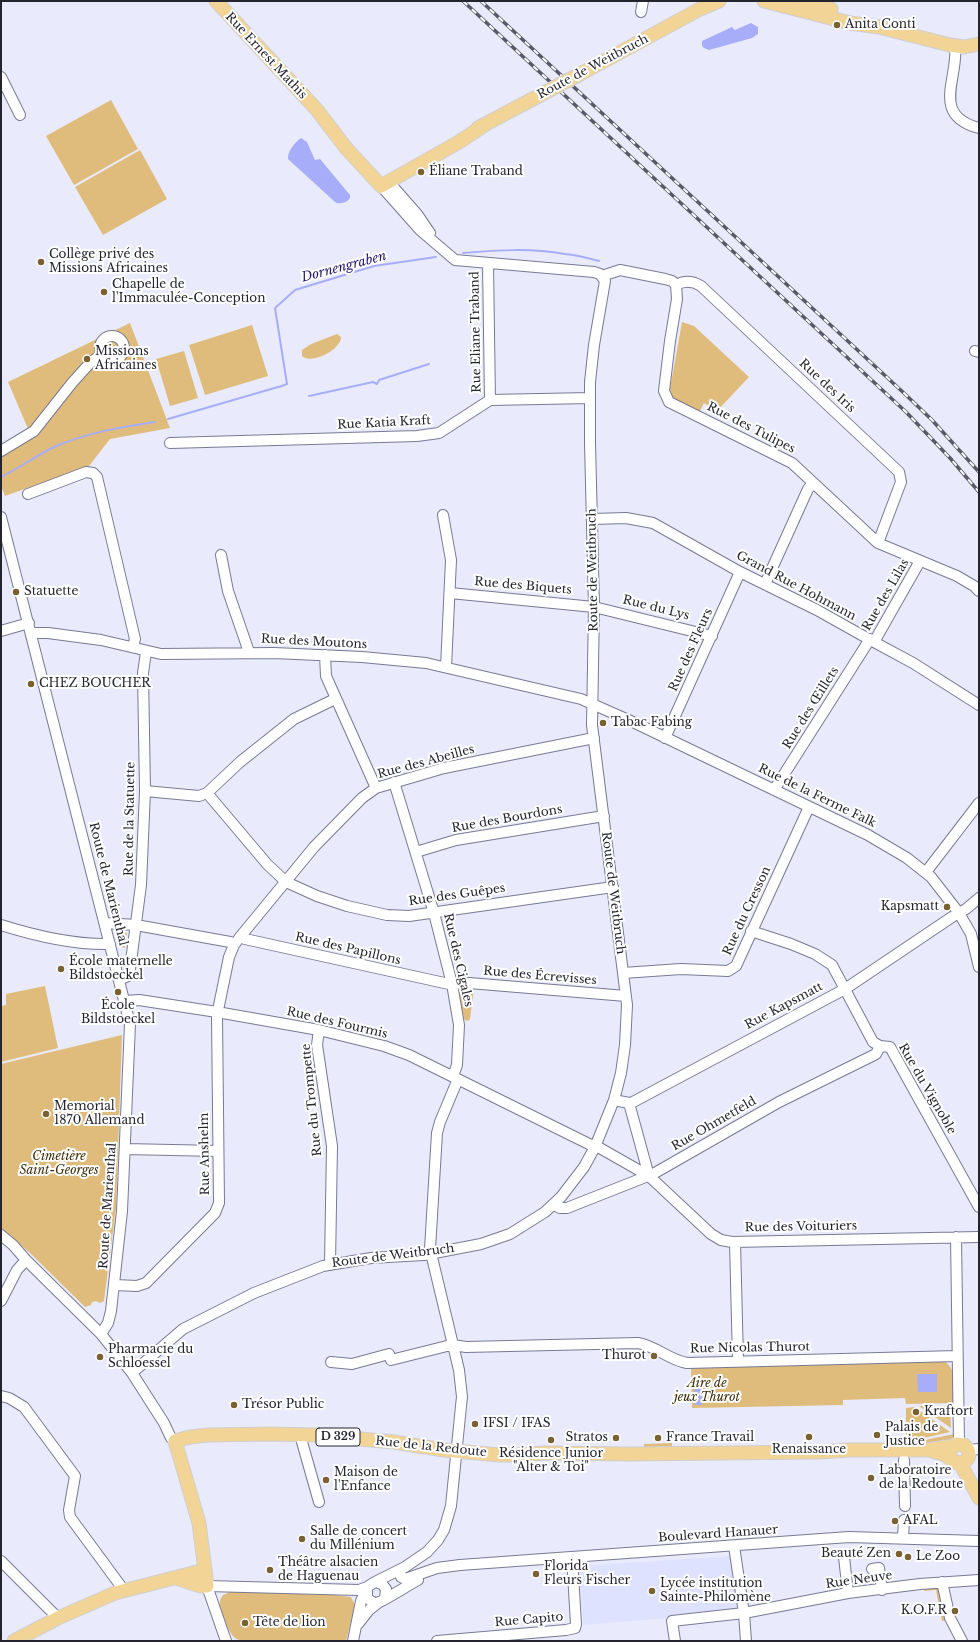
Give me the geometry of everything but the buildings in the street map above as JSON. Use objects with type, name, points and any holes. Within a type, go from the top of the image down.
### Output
[{"type":"main road","name":"Rue Ernest Mathis","points":[[216,1],[317,110],[346,148],[382,181]]},
{"type":"main road","name":"Route de Weitbruch","points":[[700,9],[711,1]]},
{"type":"main road","name":"Route de Weitbruch","points":[[382,181],[459,142],[486,124],[700,9],[719,1]]},
{"type":"main road","points":[[764,1],[805,5],[850,23],[879,27],[955,46],[970,46],[979,44]]},
{"type":"main road","name":"Rue de la Redoute","points":[[175,1441],[195,1436],[229,1434],[302,1435],[394,1442],[456,1451],[517,1455],[544,1453],[794,1453],[844,1450],[927,1450],[962,1452]]},
{"type":"main road","points":[[175,1441],[199,1523],[207,1586],[200,1586],[176,1578]]},
{"type":"main road","points":[[962,1452],[979,1498]]},
{"type":"main road","points":[[14,1641],[58,1618],[122,1591],[206,1570]]},
{"type":"street","points":[[641,12],[642,1]]},
{"type":"street","points":[[955,46],[950,103],[954,112],[960,119],[968,125],[979,128]]},
{"type":"street","points":[[1,77],[20,115]]},
{"type":"street","points":[[382,181],[420,230],[435,241],[455,260],[594,272],[602,276],[620,270],[666,279],[672,281],[676,285]]},
{"type":"street","name":"Rue Eliane Traband","points":[[488,264],[490,400]]},
{"type":"street","name":"Route de Weitbruch","points":[[132,1374],[183,1329],[254,1293],[330,1264],[430,1253],[481,1244],[510,1234],[535,1220],[554,1205],[584,1167],[595,1147],[614,1100],[621,1073],[625,1045],[627,1005],[594,738],[594,607],[590,398],[592,357],[605,281],[602,276]]},
{"type":"street","name":"Rue des Iris","points":[[676,285],[686,281],[696,283],[701,286],[899,472],[901,482],[878,543]]},
{"type":"street","name":"Rue des Tulipes","points":[[676,285],[677,299],[664,391],[669,402],[792,463],[878,543],[957,576],[974,586],[979,591]]},
{"type":"street","points":[[1,451],[34,431],[72,383],[90,363],[102,354]]},
{"type":"street","points":[[490,400],[590,398]]},
{"type":"street","name":"Rue Katia Kraft","points":[[170,443],[417,436],[439,433],[490,400]]},
{"type":"street","points":[[28,494],[86,472],[93,473],[96,477],[135,639],[133,647]]},
{"type":"street","points":[[765,584],[813,483]]},
{"type":"street","points":[[443,515],[451,560],[446,667]]},
{"type":"street","name":"Route de Marienthal","points":[[1,517],[125,1001],[130,1032],[122,1211],[115,1285],[108,1323],[100,1334]]},
{"type":"street","name":"Grand Rue Hohmann","points":[[592,518],[626,518],[653,523],[740,572],[872,640],[913,663],[979,705]]},
{"type":"street","points":[[221,555],[228,591],[249,652]]},
{"type":"street","name":"Rue des Lilas","points":[[872,640],[920,561]]},
{"type":"street","name":"Rue des Fleurs","points":[[665,738],[740,572]]},
{"type":"street","name":"Rue des Biquets","points":[[450,592],[594,607]]},
{"type":"street","name":"Rue du Lys","points":[[594,607],[712,636]]},
{"type":"street","points":[[1,631],[28,623]]},
{"type":"street","name":"Rue des Moutons","points":[[31,633],[40,632],[108,641],[146,652],[166,654],[249,652],[325,655],[411,662],[446,667],[581,699],[593,704]]},
{"type":"street","name":"Rue des Œillets","points":[[774,790],[872,640]]},
{"type":"street","name":"Rue de la Statuette","points":[[119,980],[128,976],[130,969],[142,885],[145,791],[143,673],[146,652]]},
{"type":"street","points":[[325,655],[326,676],[376,788]]},
{"type":"street","points":[[145,791],[199,796],[207,793],[240,762],[294,719],[335,699]]},
{"type":"street","name":"Rue de la Ferme Falk","points":[[593,704],[880,841],[926,872],[959,913],[971,934],[979,967]]},
{"type":"street","name":"Rue des Abeilles","points":[[218,1012],[230,957],[237,941],[314,847],[362,798],[376,788],[444,768],[594,738]]},
{"type":"street","name":"Rue des Cigales","points":[[394,782],[434,913],[452,984],[458,1026],[457,1065],[455,1078],[437,1133],[430,1253],[460,1370],[462,1397],[451,1506],[446,1526],[432,1548],[398,1573]]},
{"type":"street","name":"Rue des Guêpes","points":[[207,793],[267,864],[286,882],[317,896],[347,906],[387,915],[409,916],[613,887]]},
{"type":"street","points":[[926,872],[979,803]]},
{"type":"street","name":"Rue du Cresson","points":[[623,973],[681,970],[728,971],[736,966],[809,807]]},
{"type":"street","name":"Rue des Bourdons","points":[[416,852],[456,840],[604,816]]},
{"type":"street","name":"Rue Kapsmatt","points":[[629,1103],[845,989],[966,909],[979,898]]},
{"type":"street","name":"Rue des Papillons","points":[[105,923],[136,925],[230,942],[245,940],[452,984]]},
{"type":"street","points":[[1,925],[27,933],[66,941],[91,944],[110,944]]},
{"type":"street","name":"Rue du Vignoble","points":[[751,931],[791,944],[815,954],[832,965],[873,1042],[880,1046],[890,1047],[979,1207]]},
{"type":"street","name":"Rue des Écrevisses","points":[[452,984],[469,983],[626,996]]},
{"type":"street","name":"Rue des Fourmis","points":[[125,1001],[139,1000],[218,1012],[319,1030],[384,1046],[409,1055],[595,1147]]},
{"type":"street","name":"Rue Anshelm","points":[[115,1285],[137,1286],[146,1283],[215,1214],[219,1203],[218,1012]]},
{"type":"street","name":"Rue du Trompette","points":[[319,1030],[317,1045],[332,1146],[330,1264]]},
{"type":"street","name":"Rue Ohmetfeld","points":[[554,1205],[561,1208],[567,1208],[649,1176],[779,1102],[876,1054],[880,1046]]},
{"type":"street","points":[[614,1100],[629,1103],[649,1176]]},
{"type":"street","name":"Rue des Voituriers","points":[[595,1147],[598,1147],[649,1176],[711,1234],[721,1240],[735,1242],[979,1236]]},
{"type":"street","points":[[125,1149],[218,1150]]},
{"type":"street","points":[[1,1235],[13,1245],[100,1334],[132,1374],[164,1424],[171,1438],[175,1441]]},
{"type":"street","points":[[956,1237],[958,1303],[957,1356],[962,1452]]},
{"type":"street","points":[[1,1239],[26,1260]]},
{"type":"street","points":[[735,1242],[738,1361]]},
{"type":"street","points":[[1,1301],[17,1270],[26,1260]]},
{"type":"street","name":"Rue Nicolas Thurot","points":[[331,1362],[352,1364],[389,1354],[391,1360],[453,1345],[466,1347],[638,1343],[646,1345],[682,1362],[957,1356]]},
{"type":"street","points":[[1,1396],[9,1398],[24,1406],[75,1476],[69,1510],[70,1517],[120,1585],[122,1591]]},
{"type":"street","points":[[302,1435],[302,1442],[319,1502]]},
{"type":"street","points":[[904,1460],[905,1506]]},
{"type":"street","points":[[904,1520],[904,1538]]},
{"type":"street","name":"Boulevard Hanauer","points":[[398,1573],[404,1578],[410,1578],[437,1568],[459,1565],[848,1537],[979,1541]]},
{"type":"street","points":[[734,1546],[744,1613],[746,1641]]},
{"type":"street","name":"Rue Capito","points":[[437,1641],[575,1628],[572,1557]]},
{"type":"street","points":[[844,1557],[848,1593]]},
{"type":"street","points":[[1,1561],[58,1618]]},
{"type":"street","name":"Boulevard Hanauer","points":[[384,1598],[426,1576],[459,1565]]},
{"type":"street","points":[[872,1569],[879,1568],[882,1590]]},
{"type":"street","points":[[353,1641],[361,1601],[370,1587],[398,1573]]},
{"type":"street","points":[[357,1626],[369,1610],[384,1598],[389,1582],[398,1573]]},
{"type":"street","name":"Rue Neuve","points":[[676,1641],[672,1621],[744,1613],[848,1593],[942,1582],[979,1580]]},
{"type":"street","points":[[942,1582],[950,1618],[962,1641]]},
{"type":"street","points":[[226,1641],[207,1586],[359,1590],[370,1587],[384,1586],[384,1598]]},
{"type":"street","points":[[370,1587],[367,1597],[371,1601],[384,1598]]},
{"type":"street","points":[[219,1622],[227,1635],[234,1641]]},
{"type":"shaded area","points":[[731,1556],[738,1609],[693,1616],[583,1625],[579,1566]]},
{"type":"green space","points":[[111,100],[138,149],[74,185],[46,136]]},
{"type":"green space","points":[[140,150],[167,199],[103,235],[75,187]]},
{"type":"green space","points":[[682,322],[694,326],[749,377],[717,411],[704,403],[699,413],[673,399],[670,389]]},
{"type":"green space","points":[[130,323],[170,428],[110,439],[89,466],[5,496],[1,486],[1,456],[32,438],[8,382]]},
{"type":"green space","points":[[252,325],[268,376],[205,395],[189,345]]},
{"type":"green space","points":[[337,334],[341,337],[340,342],[325,355],[312,359],[302,356],[302,350],[311,344]]},
{"type":"green space","points":[[184,351],[198,398],[170,406],[156,359]]},
{"type":"green space","points":[[118,931],[127,933],[125,948],[122,947],[120,943]]},
{"type":"green space","points":[[45,986],[58,1048],[1,1062],[1,1006],[6,1005],[6,994]]},
{"type":"green space","points":[[465,988],[474,988],[470,1019],[468,1021],[464,1018],[459,995],[459,992]]},
{"type":"green space","name":"Cimetière Saint-Georges","points":[[122,1035],[116,1207],[104,1301],[100,1303],[96,1301],[92,1302],[91,1305],[85,1307],[30,1253],[1,1228],[1,1064]]},
{"type":"green space","name":"Aire de jeux Thurot","points":[[943,1361],[948,1364],[953,1373],[954,1403],[906,1404],[905,1398],[843,1400],[843,1405],[692,1408],[691,1366]]},
{"type":"green space","points":[[919,1406],[950,1406],[951,1428]]},
{"type":"green space","points":[[915,1407],[950,1432],[906,1442],[906,1408]]},
{"type":"green space","points":[[954,1434],[954,1438],[947,1444],[906,1444]]},
{"type":"green space","points":[[672,1443],[672,1448],[644,1449],[644,1444]]},
{"type":"green space","points":[[924,1589],[939,1589],[947,1620],[942,1621],[936,1590],[924,1591]]},
{"type":"green space","points":[[230,1592],[334,1595],[351,1597],[355,1605],[346,1641],[244,1641],[237,1639],[232,1635],[228,1628],[220,1604],[220,1600],[223,1595]]},
{"type":"water","points":[[751,23],[758,27],[758,34],[752,38],[709,50],[702,46],[702,41],[732,27],[735,30]]},
{"type":"water","points":[[301,138],[307,142],[315,160],[320,159],[350,195],[348,201],[344,203],[335,202],[288,159],[292,147]]},
{"type":"water","points":[[917,1374],[937,1374],[937,1392],[918,1392]]},
{"type":"water","points":[[694,1380],[702,1380],[702,1405],[695,1405]]},
{"type":"waterway","name":"Dornengraben","points":[[463,253],[527,250],[574,255],[599,261]]},
{"type":"waterway","name":"Dornengraben","points":[[284,300],[295,290],[374,266],[436,257]]},
{"type":"waterway","name":"Dornengraben","points":[[279,387],[287,384],[275,308],[284,300]]},
{"type":"waterway","points":[[309,396],[373,382],[377,384],[379,380],[429,364]]},
{"type":"waterway","name":"Dornengraben","points":[[168,419],[278,387]]},
{"type":"waterway","points":[[1,477],[54,447],[66,442],[104,431],[155,422]]},
{"type":"railway","points":[[463,1],[906,412],[950,458],[979,492]]},
{"type":"railway","points":[[481,1],[906,395],[932,420],[979,472]]},
{"type":"place","name":"Anita Conti","points":[[837,25]]},
{"type":"place","name":"Éliane Traband","points":[[421,172]]},
{"type":"place","name":"Collège privé des Missions Africaines","points":[[41,262]]},
{"type":"place","name":"Chapelle de l'Immaculée-Conception","points":[[104,292]]},
{"type":"place","name":"Missions Africaines","points":[[87,359]]},
{"type":"place","name":"Statuette","points":[[16,592]]},
{"type":"place","name":"CHEZ BOUCHER","points":[[31,684]]},
{"type":"place","name":"Tabac Fabing","points":[[603,723]]},
{"type":"place","name":"Kapsmatt","points":[[947,907]]},
{"type":"place","name":"École maternelle Bildstoeckel","points":[[61,969]]},
{"type":"place","name":"École Bildstoeckel","points":[[118,992]]},
{"type":"place","name":"Memorial 1870 Allemand","points":[[46,1114]]},
{"type":"place","name":"Thurot","points":[[654,1356]]},
{"type":"place","name":"Pharmacie du Schloessel","points":[[100,1357]]},
{"type":"place","name":"Trésor Public","points":[[234,1405]]},
{"type":"place","name":"Kraftort","points":[[916,1412]]},
{"type":"place","name":"IFSI / IFAS","points":[[475,1424]]},
{"type":"place","name":"Palais de Justice","points":[[877,1435]]},
{"type":"place","name":"Renaissance","points":[[809,1437]]},
{"type":"place","name":"Stratos","points":[[616,1438]]},
{"type":"place","name":"France Travail","points":[[658,1438]]},
{"type":"place","name":"Résidence Junior \"Alter & Toi\"","points":[[551,1440]]},
{"type":"place","name":"Laboratoire de la Redoute","points":[[871,1478]]},
{"type":"place","name":"Maison de l'Enfance","points":[[326,1480]]},
{"type":"place","name":"AFAL","points":[[895,1521]]},
{"type":"place","name":"Salle de concert du Millénium","points":[[302,1539]]},
{"type":"place","name":"Beauté Zen","points":[[899,1554]]},
{"type":"place","name":"Le Zoo","points":[[908,1557]]},
{"type":"place","name":"Théâtre alsacien de Haguenau","points":[[270,1570]]},
{"type":"place","name":"Florida Fleurs Fischer","points":[[536,1574]]},
{"type":"place","name":"Lycée institution Sainte-Philomène","points":[[652,1591]]},
{"type":"place","name":"K.O.F.R","points":[[955,1611]]},
{"type":"place","name":"Tête de lion","points":[[245,1623]]}]
